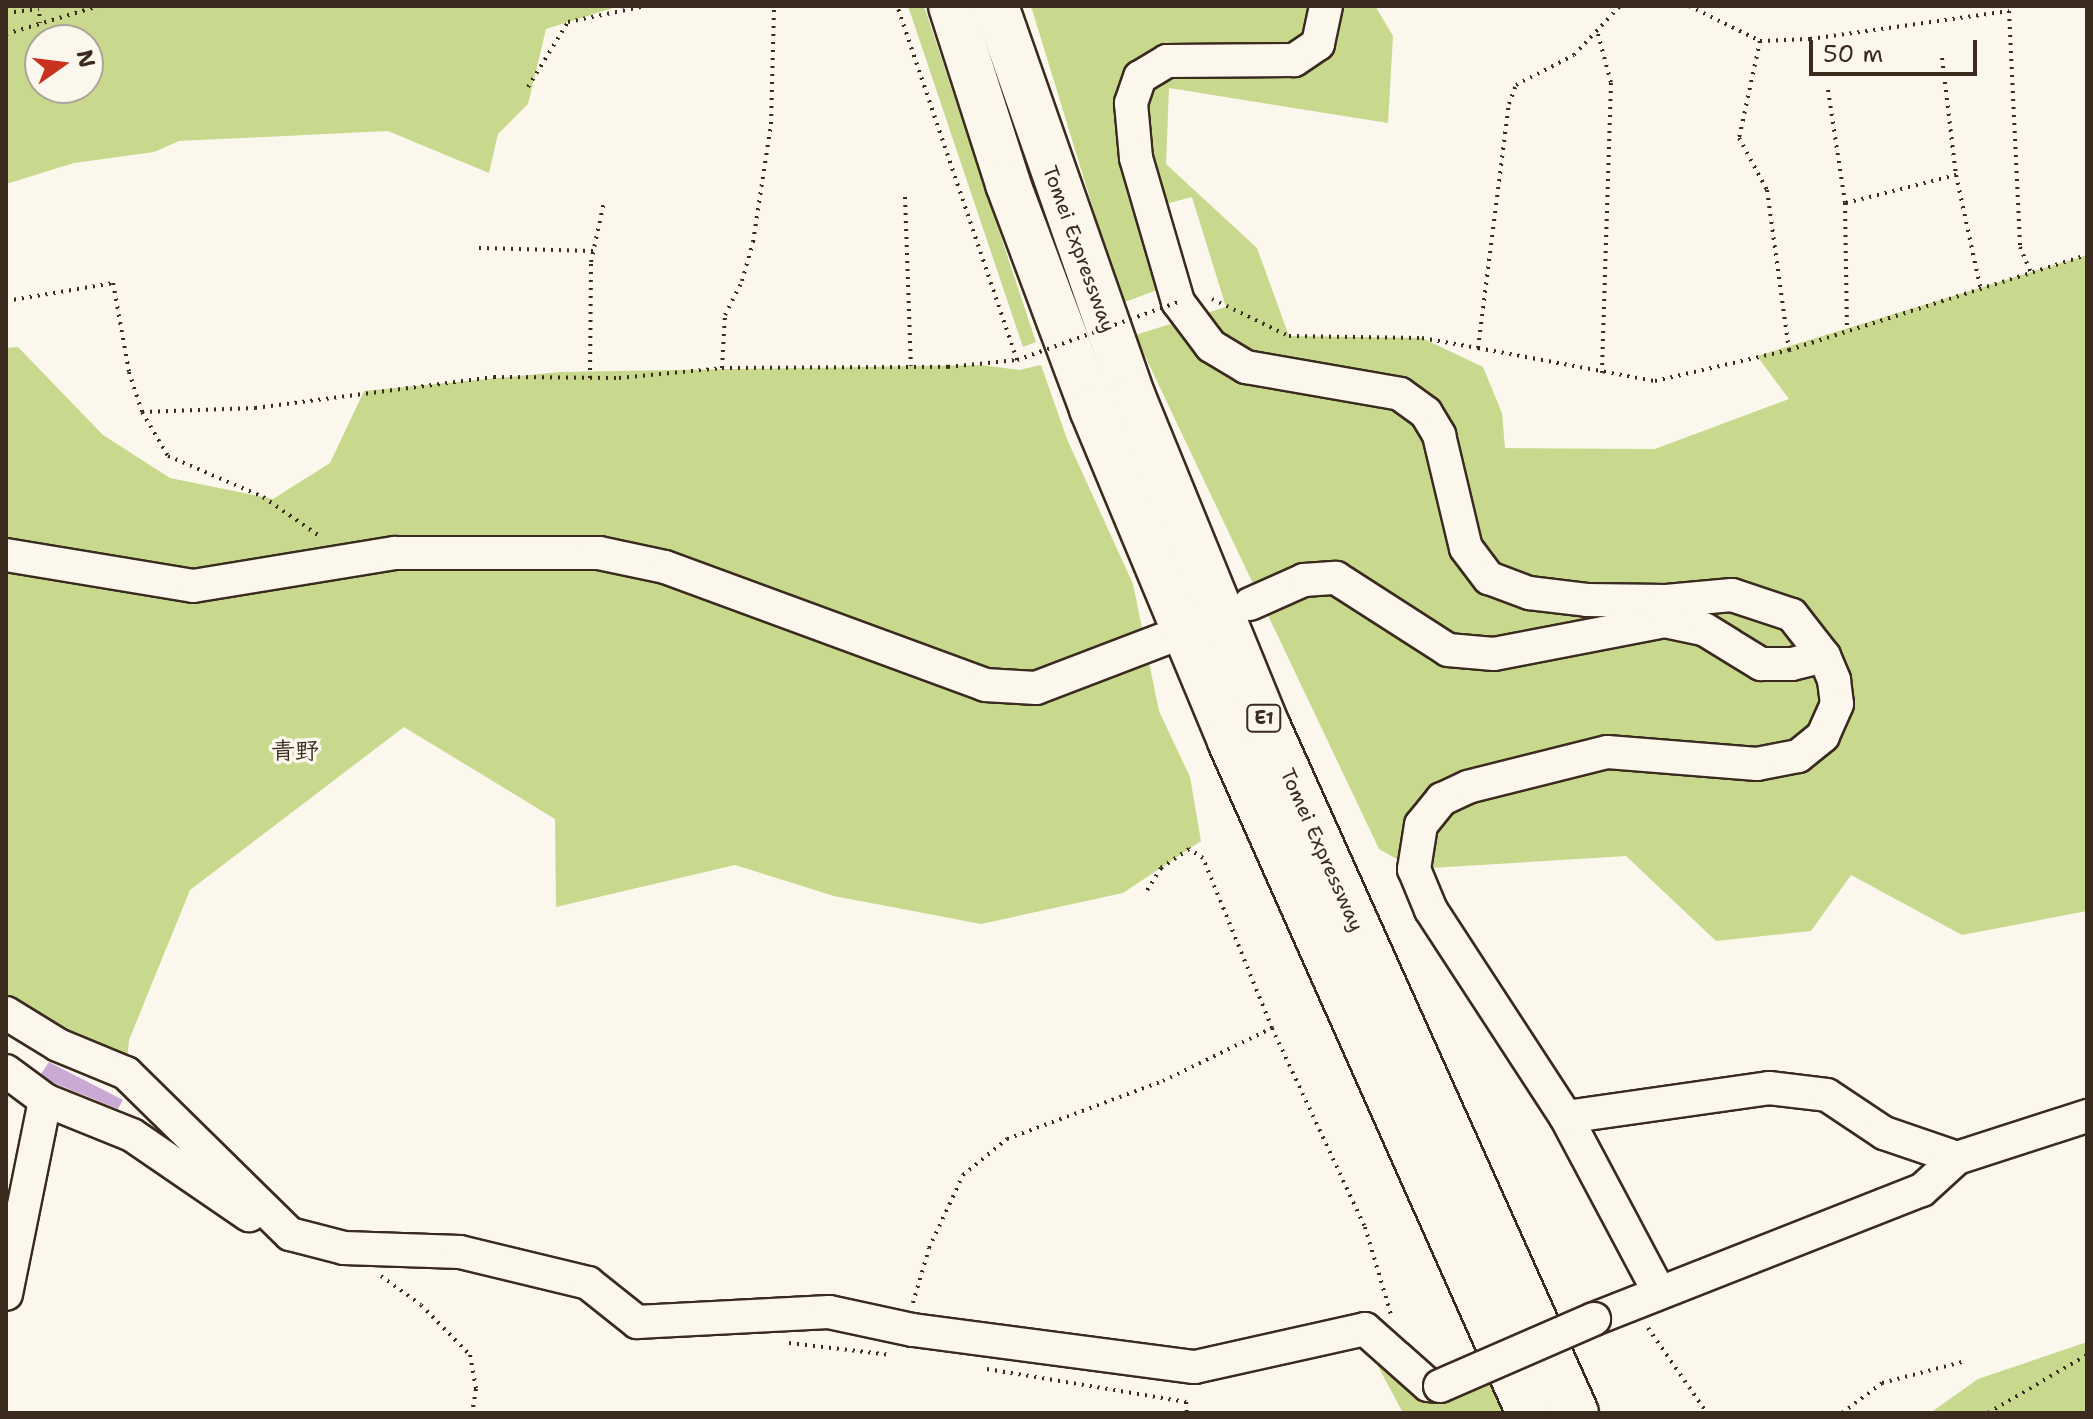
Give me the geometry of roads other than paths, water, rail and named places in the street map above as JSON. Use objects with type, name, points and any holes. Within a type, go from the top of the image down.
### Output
[{"type":"highway","name":"Tomei Expressway","points":[[951,6],[1008,184],[1110,452],[1236,756],[1529,1413]]},
{"type":"highway","name":"Tomei Expressway","points":[[996,6],[1133,397],[1267,725],[1576,1413]]},
{"type":"street","points":[[1326,6],[1318,44],[1294,60],[1167,61],[1140,77],[1131,103],[1136,158],[1211,346],[1246,367],[1400,394],[1426,413],[1439,435],[1466,548],[1489,578],[1529,593],[1587,600],[1732,595],[1792,615],[1824,656],[1837,704],[1823,736],[1798,756],[1757,764],[1607,752],[1468,787],[1442,799],[1421,825],[1414,869],[1431,910],[1566,1117],[1645,1296]]},
{"type":"street","points":[[6,555],[193,586],[349,558],[550,549],[599,553],[665,567],[985,685],[1036,688],[1164,639]]},
{"type":"street","points":[[1250,604],[1304,580],[1336,578],[1448,650],[1494,654],[1665,621],[1704,629],[1761,664],[1792,664],[1824,656]]},
{"type":"street","points":[[6,1013],[58,1045],[126,1073],[290,1234]]},
{"type":"street","points":[[6,1071],[45,1100],[132,1135],[239,1211],[290,1234],[344,1248],[460,1252],[588,1283],[637,1322],[829,1312],[905,1343],[1195,1367],[1365,1329],[1428,1385],[1440,1386],[1645,1296],[1922,1190],[1957,1158],[2087,1116]]},
{"type":"street","points":[[1566,1117],[1769,1088],[1827,1095],[1884,1133],[1957,1158]]},
{"type":"street","points":[[6,1294],[45,1100]]},
{"type":"district","name":"青野","points":[[295,752]]}]
